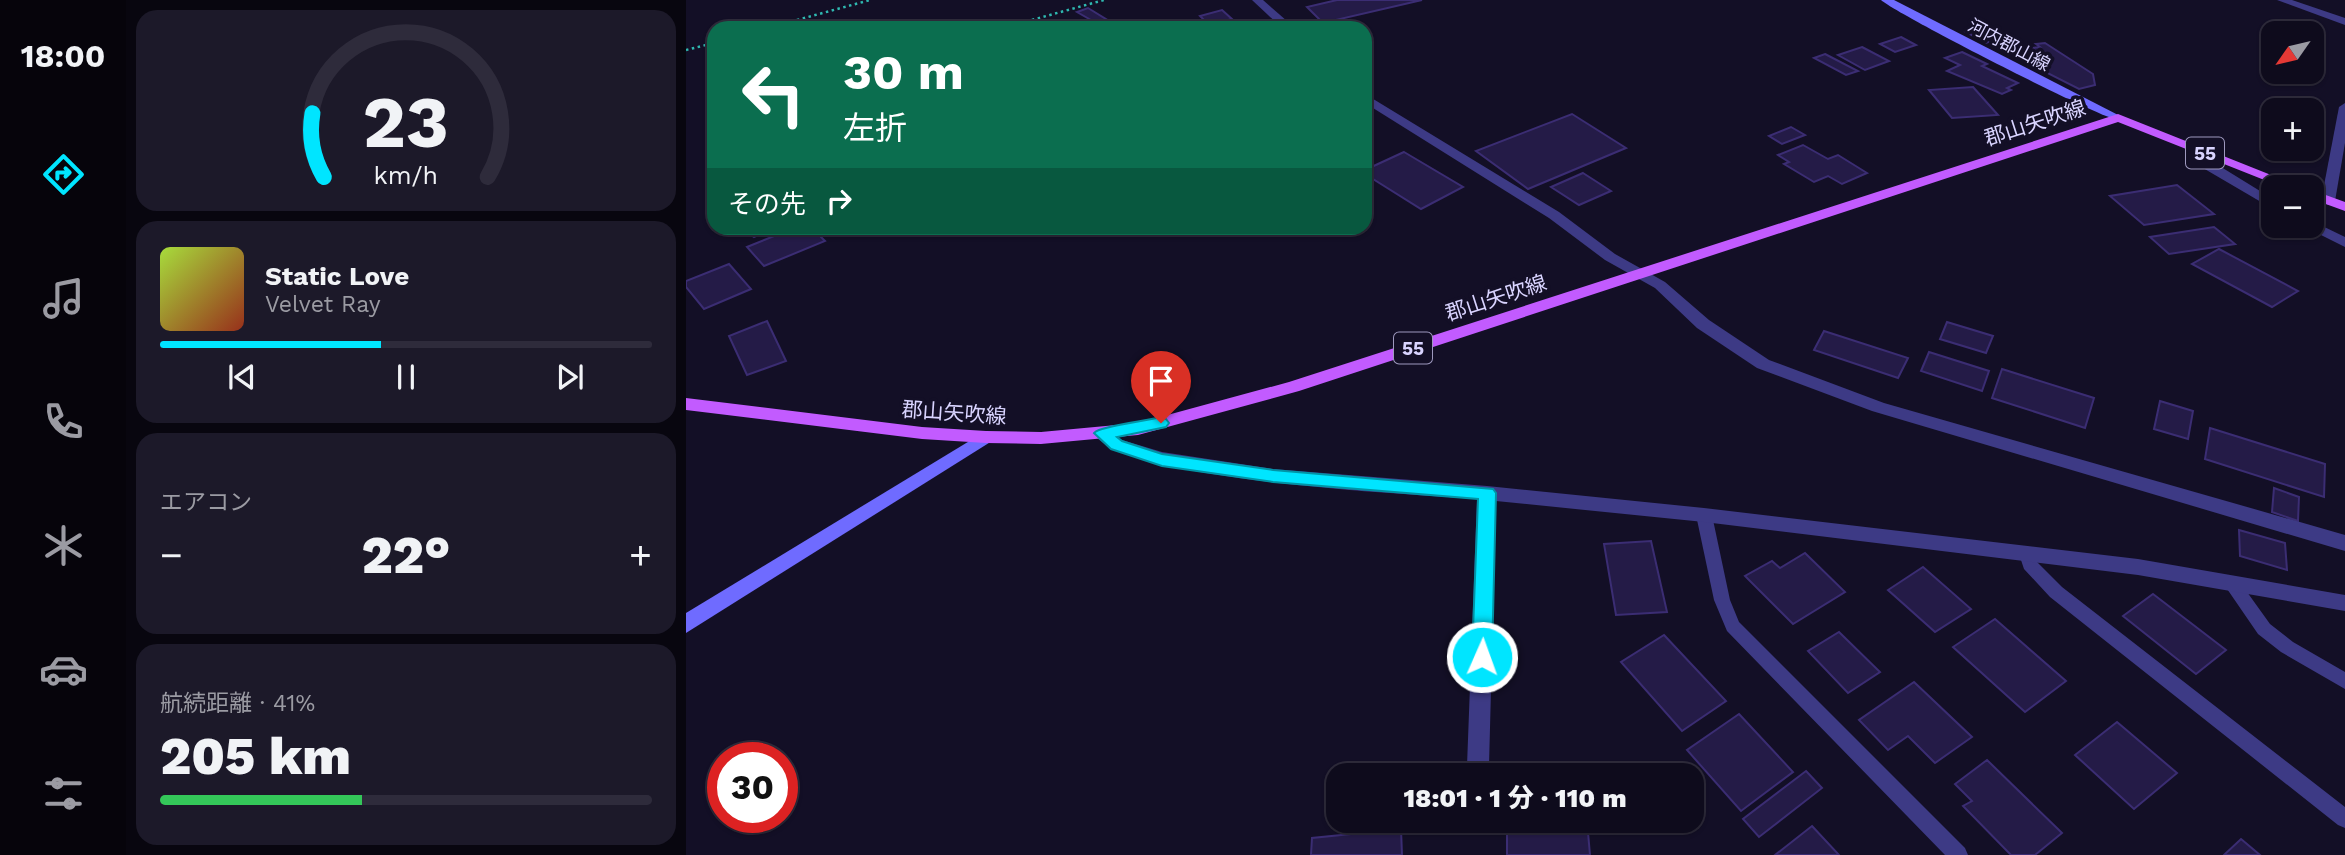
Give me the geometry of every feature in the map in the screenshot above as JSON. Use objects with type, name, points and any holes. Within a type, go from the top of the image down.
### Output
[{"type":"main road","name":"河内郡山線","points":[[1886,0],[2081,102],[2118,118]]},
{"type":"main road","name":"郡山矢吹線","points":[[686,404],[922,433],[986,437],[1041,439],[1138,429],[1293,387],[2118,118],[2263,175]]},
{"type":"main road","points":[[2324,199],[2345,207]]},
{"type":"main road","points":[[686,624],[986,437]]},
{"type":"street","points":[[1257,0],[1281,21]]},
{"type":"street","points":[[2282,0],[2345,22]]},
{"type":"street","points":[[1372,102],[1554,215],[1610,257],[1660,285],[1703,324],[1754,358],[1797,378],[1878,407],[2345,543]]},
{"type":"street","points":[[2328,201],[2345,107]]},
{"type":"street","points":[[2198,150],[2208,165],[2261,198]]},
{"type":"street","points":[[2324,232],[2345,243]]},
{"type":"street","points":[[1102,433],[1116,445],[1162,460],[1273,476],[1487,493],[1704,515],[2138,567],[2345,603]]},
{"type":"street","points":[[1478,763],[1487,493]]},
{"type":"lane","points":[[1704,515],[1721,600],[1733,626],[1958,855]]},
{"type":"lane","points":[[2026,554],[2030,565],[2056,592],[2345,819]]},
{"type":"lane","points":[[2231,583],[2264,629],[2287,647],[2345,681]]},
{"type":"path","points":[[794,21],[870,0]]},
{"type":"path","points":[[1028,21],[1104,0]]},
{"type":"path","points":[[686,50],[707,45]]},
{"type":"building","points":[[1337,0],[1422,0],[1332,21],[1321,21],[1307,7]]},
{"type":"building","points":[[1088,8],[1109,21],[1093,21],[1077,12]]},
{"type":"building","points":[[1222,10],[1232,19],[1205,21],[1200,16]]},
{"type":"building","points":[[1978,28],[1994,40],[1986,43],[1966,32]]},
{"type":"building","points":[[1901,37],[1916,45],[1895,52],[1880,44]]},
{"type":"building","points":[[2045,43],[2093,74],[2095,85],[2079,89],[2024,61],[2042,55],[2032,48],[2040,47],[2036,44]]},
{"type":"building","points":[[1862,47],[1889,61],[1865,70],[1838,55]]},
{"type":"building","points":[[1962,52],[1987,64],[1982,66],[2018,83],[2007,88],[2011,90],[2002,94],[1947,71],[1960,65],[1945,58]]},
{"type":"building","points":[[1825,54],[1858,71],[1846,75],[1814,58]]},
{"type":"building","points":[[1973,87],[1998,115],[1952,118],[1929,90]]},
{"type":"building","points":[[1572,114],[1626,148],[1528,189],[1476,151]]},
{"type":"building","points":[[1791,127],[1805,135],[1782,144],[1769,136]]},
{"type":"building","points":[[1803,145],[1828,159],[1838,155],[1867,173],[1842,184],[1828,176],[1814,182],[1784,164],[1789,162],[1778,155]]},
{"type":"building","points":[[1404,152],[1463,187],[1421,209],[1372,178],[1372,167]]},
{"type":"building","points":[[1583,173],[1611,191],[1579,205],[1551,187]]},
{"type":"building","points":[[2177,185],[2214,214],[2144,225],[2110,196]]},
{"type":"building","points":[[2214,227],[2235,244],[2169,254],[2150,237]]},
{"type":"building","points":[[777,235],[819,235],[825,241],[764,266],[747,247]]},
{"type":"building","points":[[2219,249],[2298,291],[2272,307],[2192,264]]},
{"type":"building","points":[[729,264],[751,289],[704,309],[686,287],[686,281]]},
{"type":"building","points":[[767,321],[786,361],[747,375],[729,336]]},
{"type":"building","points":[[1947,322],[1993,336],[1986,353],[1940,339]]},
{"type":"building","points":[[1824,331],[1908,358],[1898,378],[1814,350]]},
{"type":"building","points":[[1929,352],[1989,371],[1982,391],[1921,371]]},
{"type":"building","points":[[2002,369],[2094,398],[2085,428],[1992,398]]},
{"type":"building","points":[[2160,401],[2193,411],[2188,439],[2154,429]]},
{"type":"building","points":[[2210,428],[2325,464],[2324,497],[2205,459]]},
{"type":"building","points":[[2274,488],[2299,497],[2298,521],[2272,512]]},
{"type":"building","points":[[2239,530],[2285,543],[2287,570],[2240,556]]},
{"type":"building","points":[[1651,541],[1667,612],[1616,615],[1604,544]]},
{"type":"building","points":[[1805,553],[1845,592],[1793,624],[1745,576],[1772,561],[1780,568]]},
{"type":"building","points":[[1923,567],[1971,609],[1935,632],[1888,590]]},
{"type":"building","points":[[2153,594],[2226,650],[2196,674],[2123,616]]},
{"type":"building","points":[[1995,619],[2066,681],[2025,712],[1953,647]]},
{"type":"building","points":[[1839,632],[1880,672],[1848,693],[1808,651]]},
{"type":"building","points":[[1664,635],[1726,701],[1682,731],[1621,662]]},
{"type":"building","points":[[1914,682],[1972,737],[1935,763],[1908,736],[1888,750],[1859,720]]},
{"type":"building","points":[[1739,714],[1793,772],[1741,811],[1704,769],[1704,763],[1699,763],[1687,750]]},
{"type":"building","points":[[2117,722],[2177,773],[2134,809],[2075,755]]},
{"type":"building","points":[[1987,760],[2062,833],[2035,855],[2011,855],[1963,806],[1972,801],[1955,784]]},
{"type":"building","points":[[1806,771],[1822,788],[1759,837],[1743,819]]},
{"type":"building","points":[[1812,826],[1839,855],[1775,855]]},
{"type":"building","points":[[1361,833],[1401,833],[1402,855],[1311,855],[1312,838]]},
{"type":"building","points":[[1507,833],[1588,833],[1590,855],[1507,855]]},
{"type":"building","points":[[2241,839],[2260,855],[2224,855]]},
{"type":"route","points":[[1161,423],[1102,433],[1116,445],[1162,460],[1273,476],[1487,493],[1482,657]]}]
